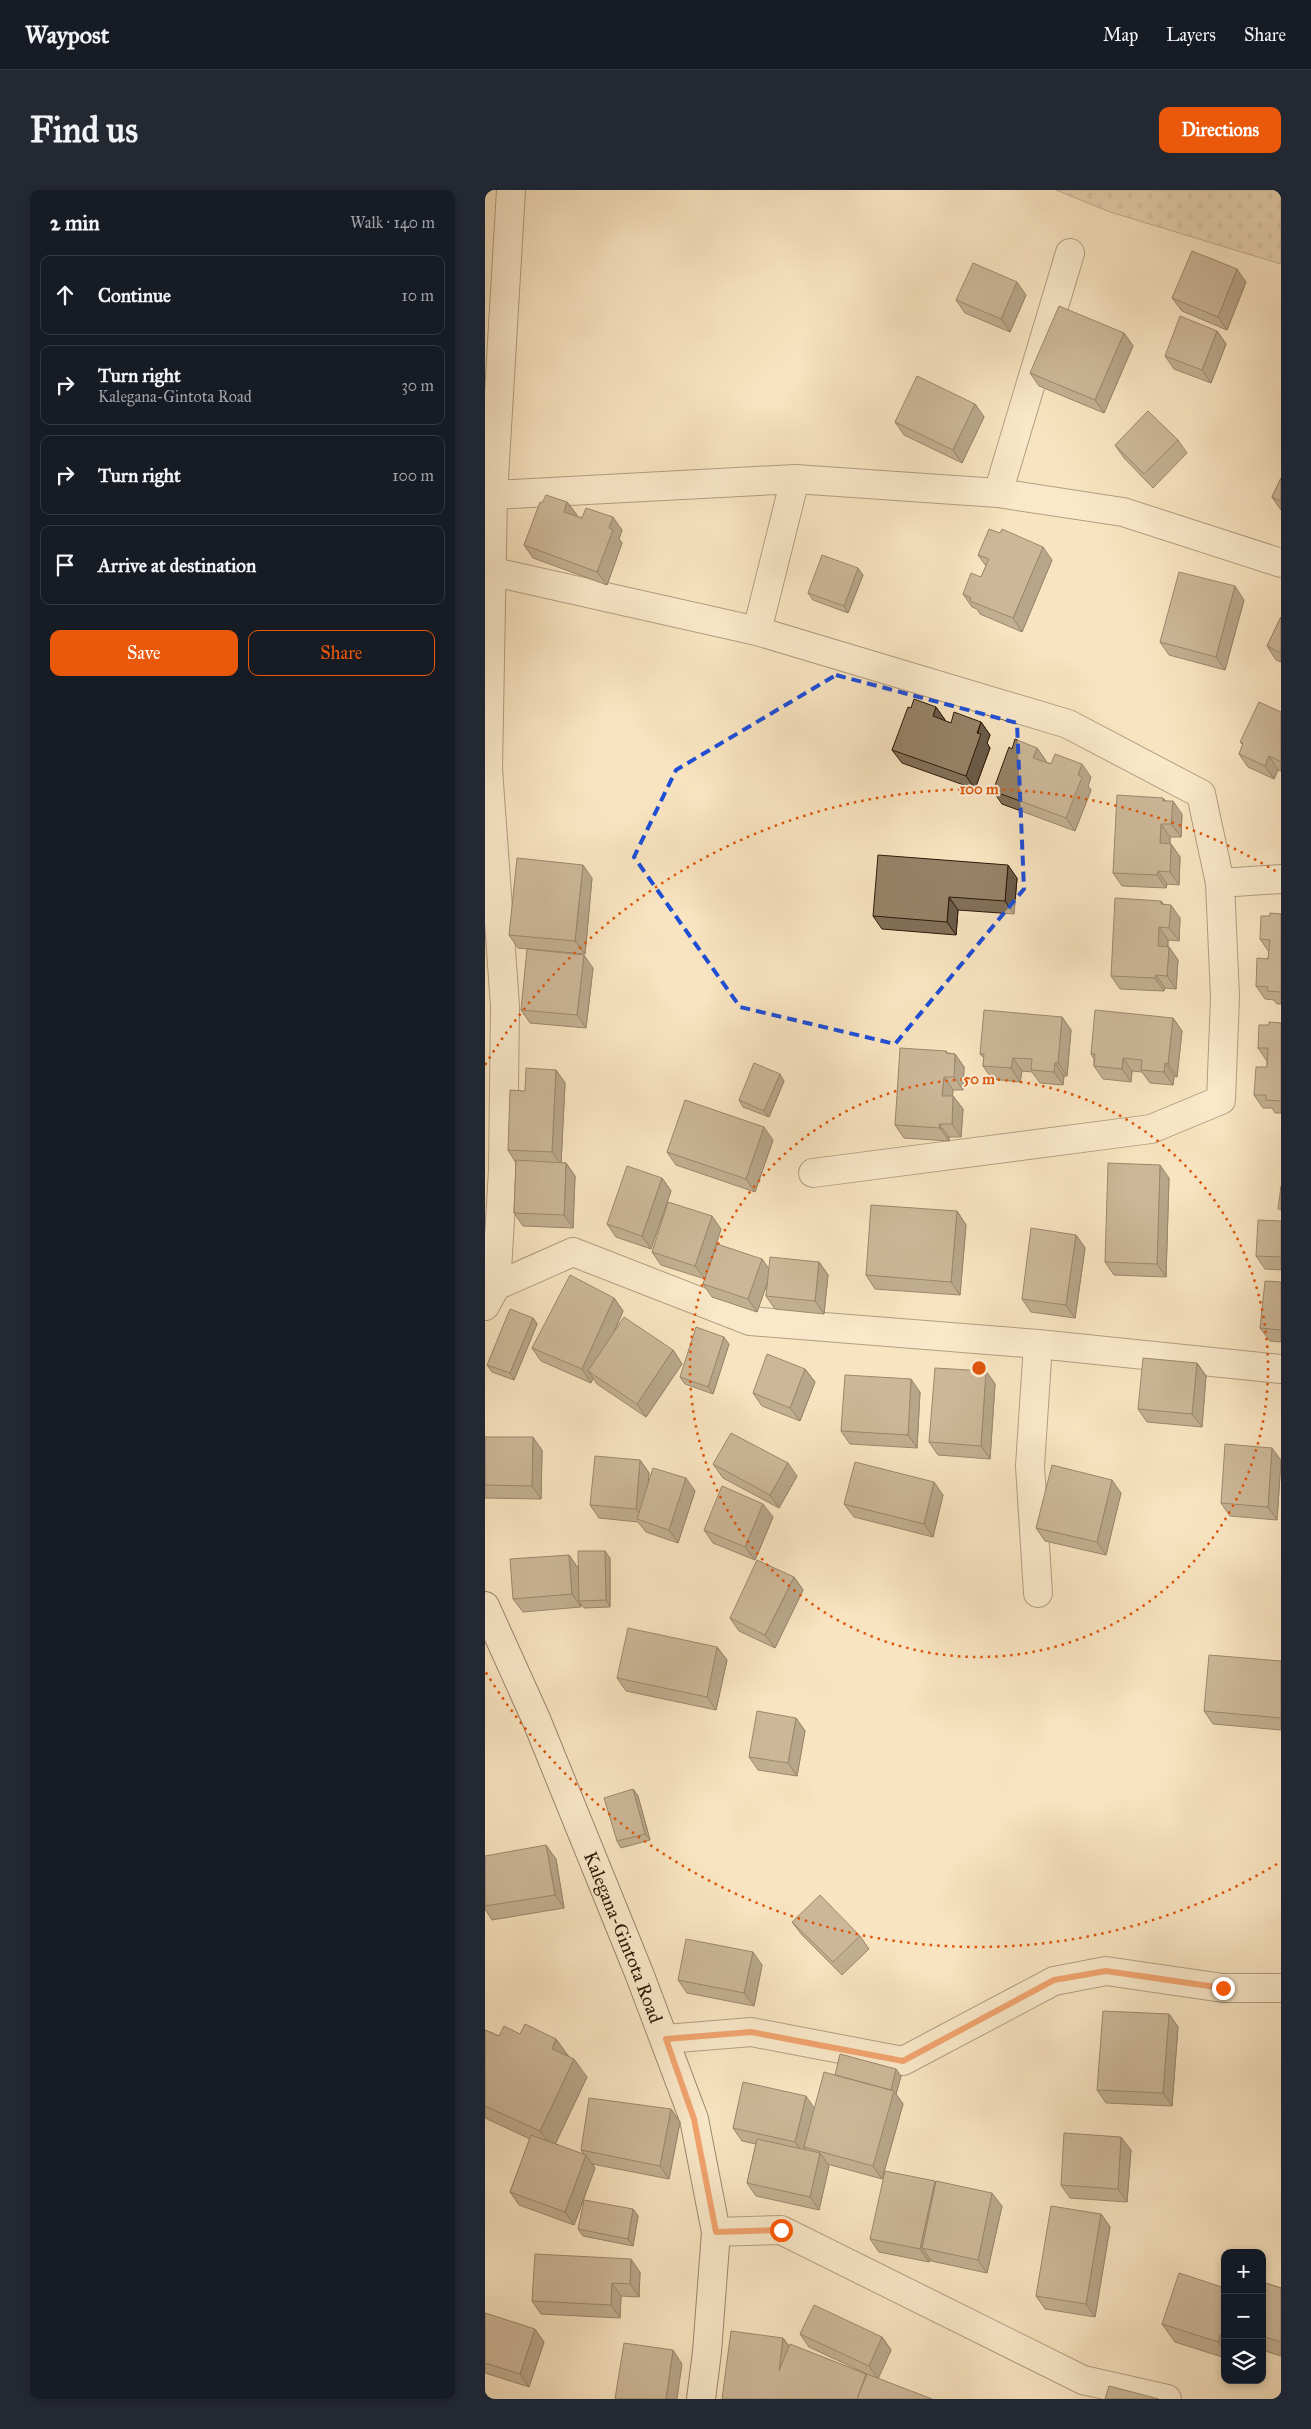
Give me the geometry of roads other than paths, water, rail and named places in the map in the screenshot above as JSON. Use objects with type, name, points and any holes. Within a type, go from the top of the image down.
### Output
[{"type":"street","points":[[490,1296],[503,1171],[505,1006],[487,769],[488,571],[511,190]]},
{"type":"street","points":[[998,492],[1070,253]]},
{"type":"street","points":[[493,495],[795,479],[998,492],[1123,512],[1281,563]]},
{"type":"street","points":[[757,631],[795,479]]},
{"type":"street","points":[[488,571],[757,631],[1068,724],[1201,794],[1220,883],[1225,997],[1221,1100],[1151,1129],[813,1173]]},
{"type":"street","points":[[1220,883],[1281,878]]},
{"type":"street","points":[[490,1296],[573,1252],[751,1321],[1039,1344],[1281,1369]]},
{"type":"street","points":[[1038,1593],[1030,1466],[1039,1344]]},
{"type":"street","name":"Kalegana-Gintota Road","points":[[485,1606],[536,1719],[666,2039],[694,2119],[716,2232],[707,2352],[701,2399]]},
{"type":"street","points":[[666,2039],[751,2032],[903,2061],[1054,1980],[1106,1971],[1223,1988],[1281,1988]]},
{"type":"street","points":[[716,2232],[781,2230],[1083,2380],[1167,2399]]}]
